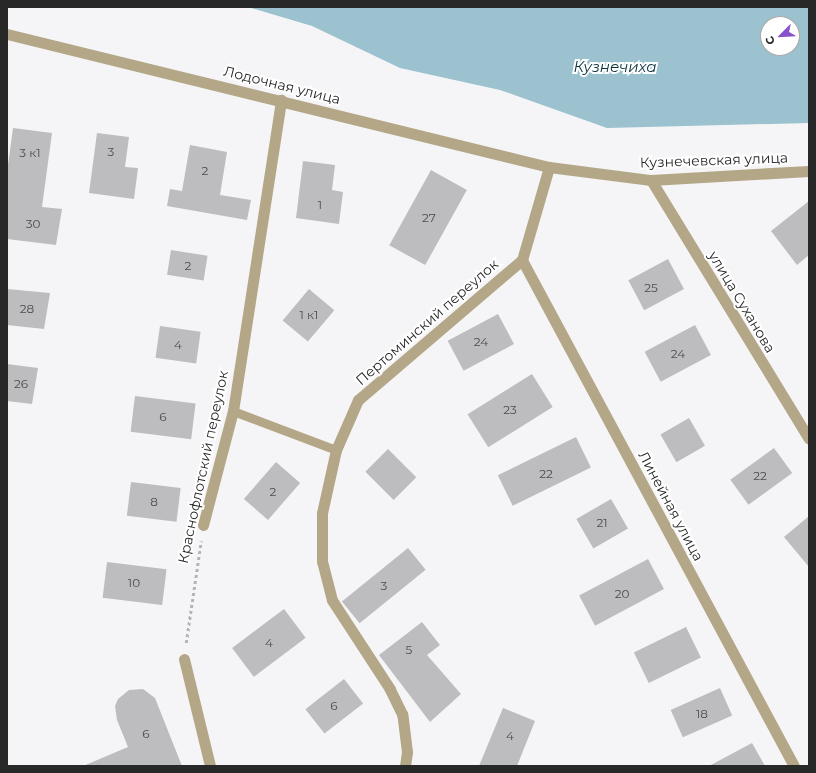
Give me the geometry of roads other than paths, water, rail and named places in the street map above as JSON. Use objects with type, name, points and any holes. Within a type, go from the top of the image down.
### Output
[{"type":"street","name":"Лодочная улица","points":[[7,34],[281,100],[549,167]]},
{"type":"street","name":"Краснофлотский переулок","points":[[204,525],[233,411],[281,100]]},
{"type":"street","name":"Кузнечевская улица","points":[[549,167],[651,180],[809,171]]},
{"type":"street","points":[[522,260],[549,167]]},
{"type":"street","name":"улица Суханова","points":[[651,180],[809,439]]},
{"type":"street","name":"Пертоминский переулок","points":[[405,766],[407,752],[402,714],[390,689],[332,600],[322,561],[322,513],[336,450],[358,400],[522,260]]},
{"type":"street","name":"Линейная улица","points":[[522,260],[794,766]]},
{"type":"street","points":[[184,659],[210,766]]},
{"type":"lane","points":[[233,411],[336,450]]},
{"type":"water","name":"Кузнечиха","points":[[248,7],[809,7],[809,123],[607,128],[500,90],[400,68],[312,26]]}]
